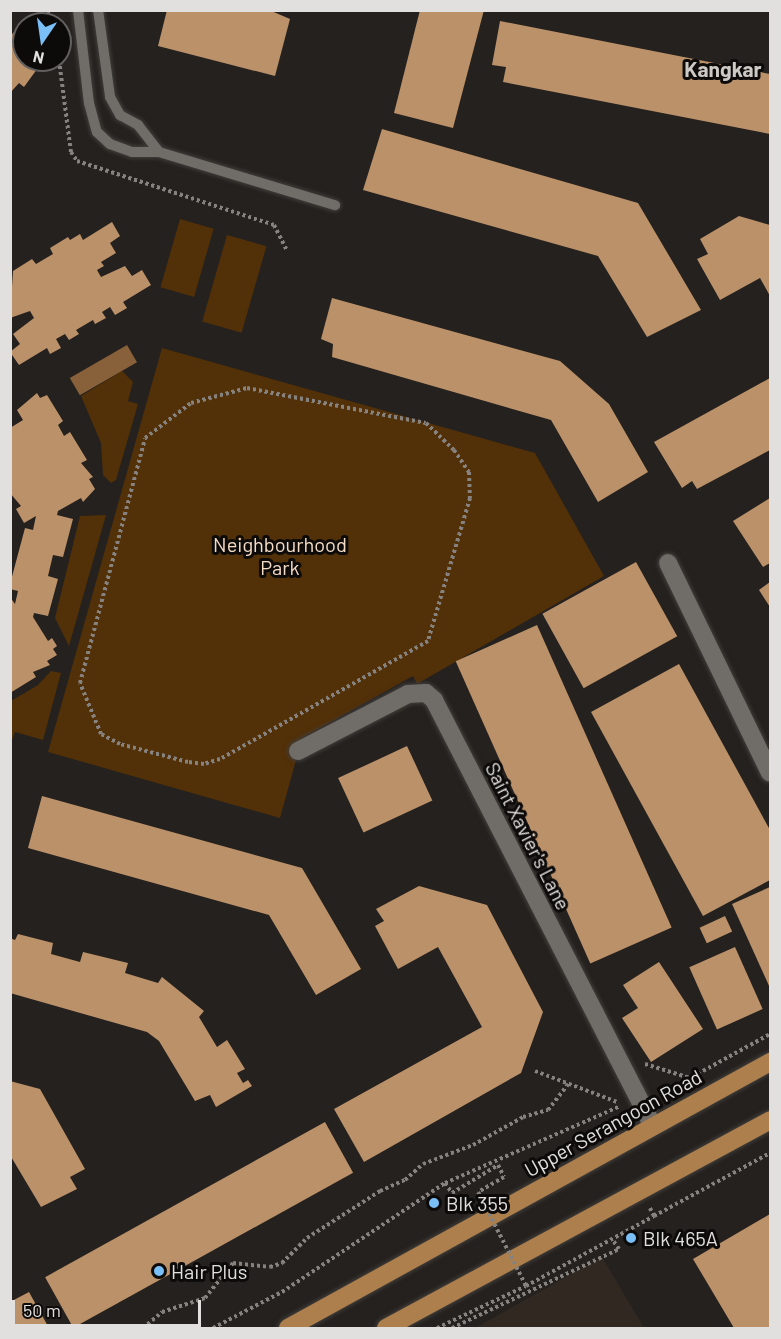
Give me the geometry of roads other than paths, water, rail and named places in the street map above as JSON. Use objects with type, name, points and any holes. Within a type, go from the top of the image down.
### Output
[{"type":"main road","name":"Upper Serangoon Road","points":[[288,1329],[771,1062]]},
{"type":"main road","points":[[386,1329],[771,1120]]},
{"type":"street","points":[[668,563],[771,773]]},
{"type":"street","name":"Saint Xavier's Lane","points":[[298,751],[408,694],[426,693],[434,700],[653,1126]]},
{"type":"lane","points":[[78,10],[97,132],[110,144],[132,152],[159,152],[335,205]]},
{"type":"lane","points":[[98,10],[110,97],[120,115],[138,125],[159,152]]},
{"type":"place","name":"Blk 355","points":[[434,1203]]},
{"type":"place","name":"Blk 465A","points":[[631,1238]]},
{"type":"place","name":"Hair Plus","points":[[159,1271]]},
{"type":"district","name":"Kangkar","points":[[723,69]]},
{"type":"park label","name":"Neighbourhood Park","points":[[280,556]]}]
